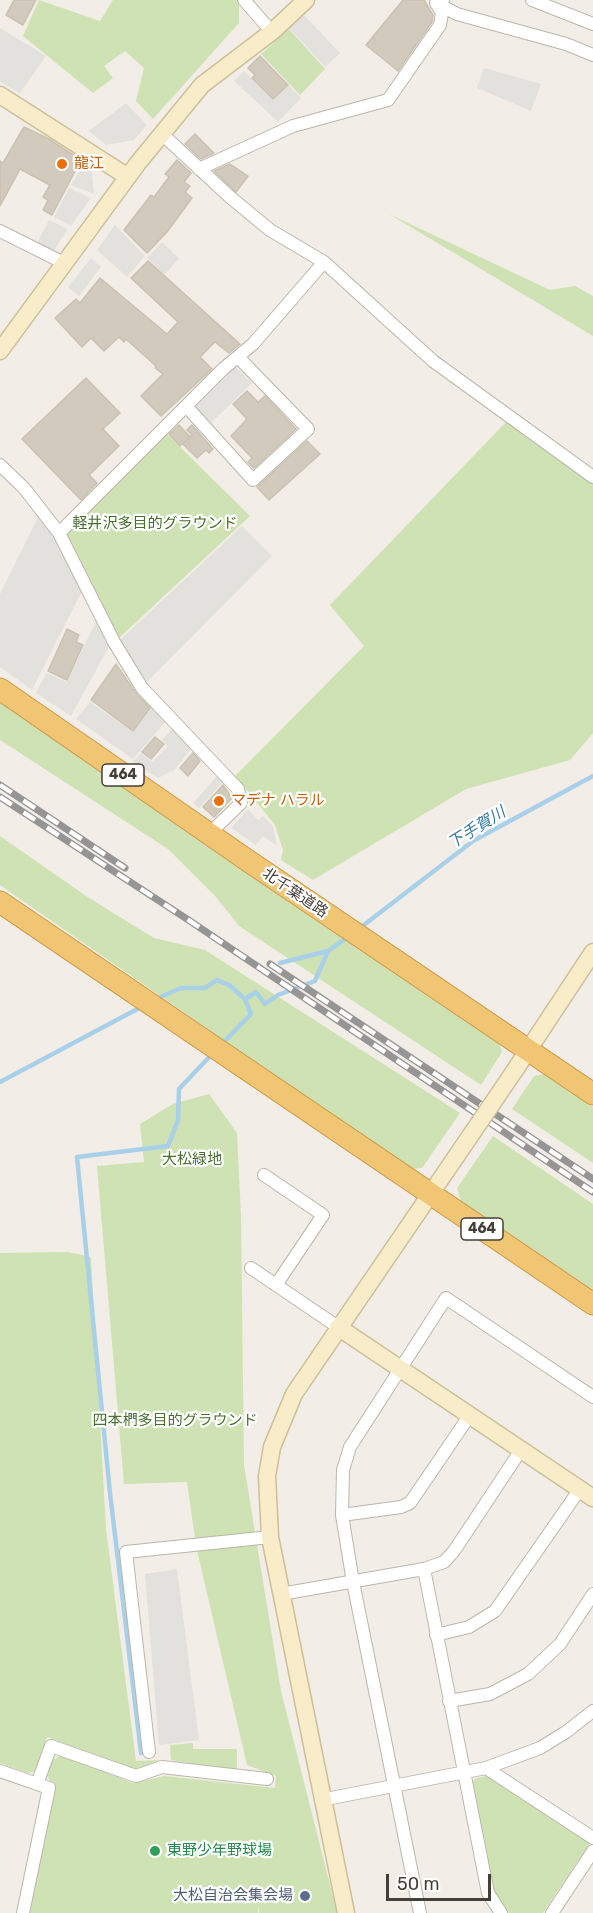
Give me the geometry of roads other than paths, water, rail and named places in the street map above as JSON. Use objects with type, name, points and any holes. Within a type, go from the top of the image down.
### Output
[{"type":"highway","name":"北千葉道路","points":[[0,689],[247,860],[593,1094]]},
{"type":"highway","name":"464","points":[[0,902],[99,972],[593,1304]]},
{"type":"street","points":[[244,0],[266,24]]},
{"type":"street","points":[[1,348],[128,177],[202,85],[273,32],[306,0]]},
{"type":"street","points":[[532,0],[593,24]]},
{"type":"street","points":[[199,170],[294,126],[388,100],[440,25],[442,13],[437,1]]},
{"type":"street","points":[[437,1],[457,14],[566,44],[593,55]]},
{"type":"street","points":[[0,95],[128,177]]},
{"type":"street","points":[[162,134],[199,170],[270,230],[324,262],[433,361],[593,477]]},
{"type":"street","points":[[0,231],[64,263]]},
{"type":"street","points":[[59,533],[186,406],[253,344],[324,262]]},
{"type":"street","points":[[186,406],[253,480],[308,429],[238,357]]},
{"type":"street","points":[[0,465],[24,488],[59,533],[114,642],[142,688],[238,789],[241,803],[209,834]]},
{"type":"street","points":[[346,1913],[321,1800],[270,1536],[267,1476],[272,1447],[294,1394],[529,1050],[593,952]]},
{"type":"street","points":[[264,1175],[323,1215],[276,1286]]},
{"type":"street","points":[[250,1268],[586,1494],[495,1611],[469,1627],[436,1635]]},
{"type":"street","points":[[420,1913],[353,1582],[342,1515],[343,1470],[350,1447],[399,1367],[446,1298],[593,1397]]},
{"type":"street","points":[[342,1515],[401,1507],[410,1503],[470,1415]]},
{"type":"street","points":[[282,1593],[423,1569],[444,1562],[454,1551],[521,1450]]},
{"type":"street","points":[[148,1752],[126,1552],[270,1536]]},
{"type":"street","points":[[423,1569],[488,1893],[501,1913]]},
{"type":"street","points":[[449,1701],[490,1694],[528,1674],[546,1660],[560,1644],[593,1594]]},
{"type":"street","points":[[321,1800],[486,1768],[540,1748],[593,1711]]},
{"type":"street","points":[[37,1784],[51,1746],[136,1776],[162,1767],[267,1779]]},
{"type":"street","points":[[486,1768],[593,1838]]},
{"type":"street","points":[[0,1771],[49,1788],[23,1913]]},
{"type":"street","points":[[552,1913],[593,1851]]},
{"type":"waterway","name":"下手賀川","points":[[360,928],[473,841],[593,776]]},
{"type":"waterway","points":[[280,963],[328,951],[349,936]]},
{"type":"waterway","points":[[245,999],[256,992],[265,1004],[278,995],[315,981],[328,951]]},
{"type":"waterway","points":[[156,999],[181,988],[205,988],[217,980],[229,985],[245,999],[251,1014],[220,1046]]},
{"type":"waterway","points":[[0,1082],[143,1006]]},
{"type":"waterway","points":[[141,1753],[110,1493],[77,1157],[168,1146],[178,1120],[179,1089],[212,1054]]},
{"type":"railway","points":[[0,785],[125,868]]},
{"type":"railway","points":[[0,797],[190,921],[593,1192]]},
{"type":"railway","points":[[270,964],[593,1179]]},
{"type":"place","name":"龍江","points":[[62,164]]},
{"type":"place","name":"マデナ ハラル","points":[[219,801]]},
{"type":"place","name":"東野少年野球場","points":[[155,1851]]},
{"type":"place","name":"大松自治会集会場","points":[[305,1896]]},
{"type":"park label","name":"軽井沢多目的グラウンド","points":[[155,524]]},
{"type":"park label","name":"大松緑地","points":[[192,1160]]},
{"type":"park label","name":"四本椚多目的グラウンド","points":[[175,1421]]}]
